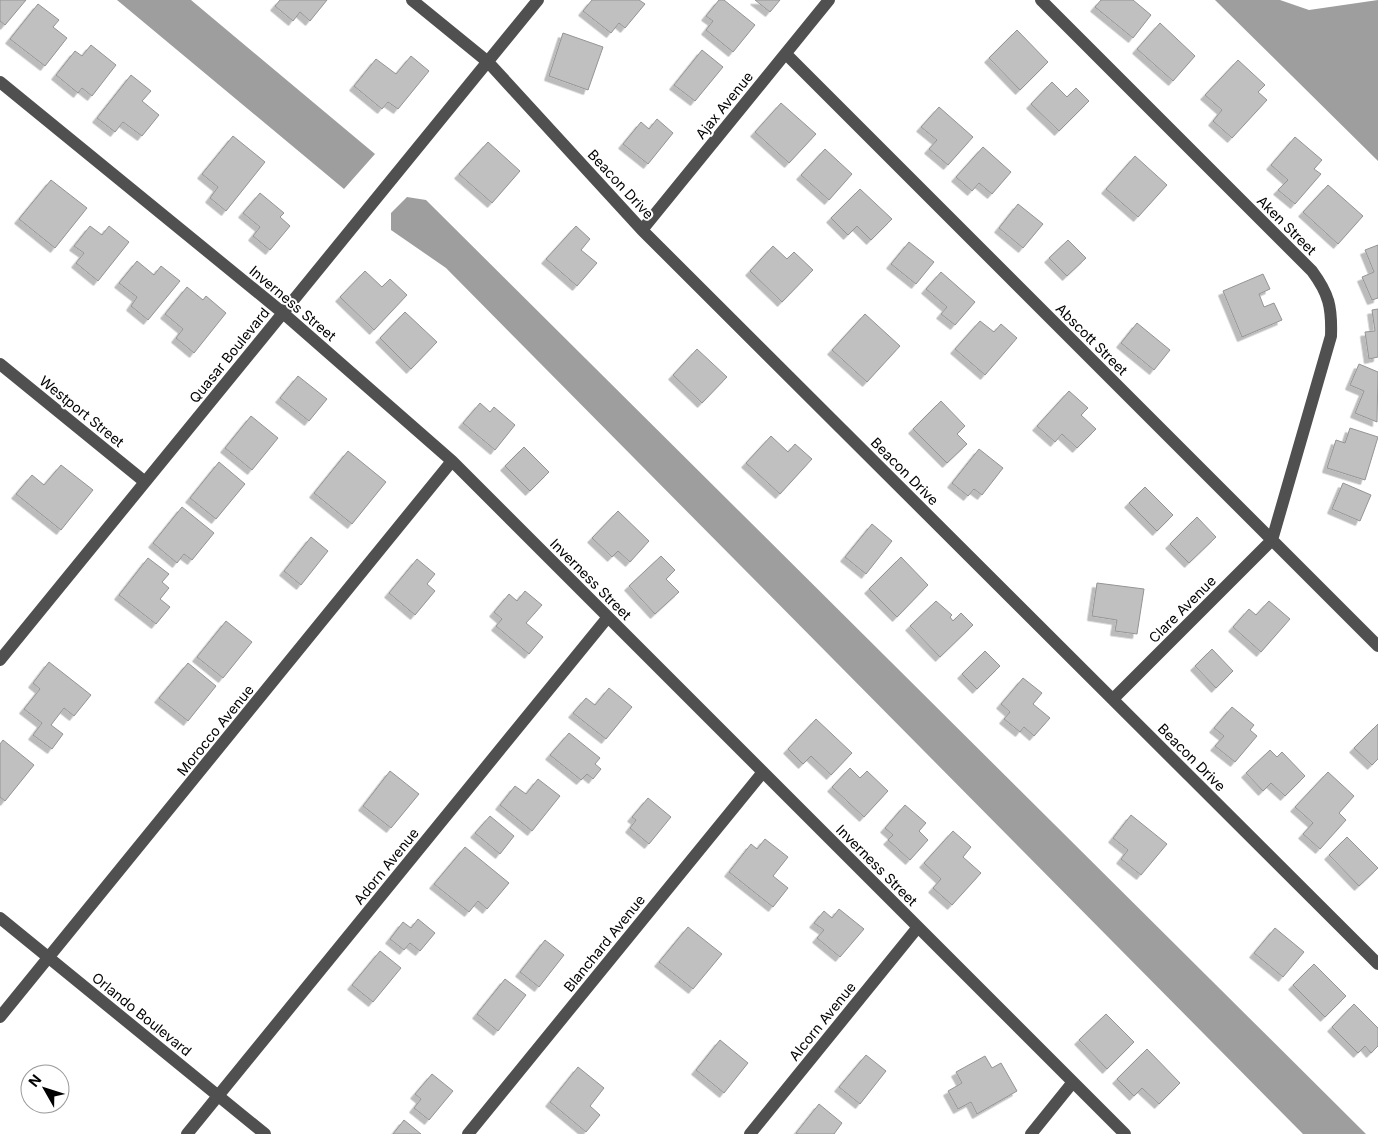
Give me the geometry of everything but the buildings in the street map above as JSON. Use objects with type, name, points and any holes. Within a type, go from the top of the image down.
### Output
[{"type":"street","name":"Beacon Drive","points":[[412,0],[488,62],[642,230],[1378,964]]},
{"type":"street","name":"Quasar Boulevard","points":[[2,652],[145,482],[538,0]]},
{"type":"street","name":"Ajax Avenue","points":[[642,230],[829,0]]},
{"type":"street","name":"Aken Street","points":[[1040,0],[1312,271],[1324,288],[1332,311],[1332,336],[1272,540]]},
{"type":"street","name":"Abscott Street","points":[[786,54],[1378,646]]},
{"type":"street","name":"Inverness Street","points":[[0,82],[283,312],[452,462],[1125,1134]]},
{"type":"street","name":"Westport Street","points":[[0,364],[145,482]]},
{"type":"street","name":"Morocco Avenue","points":[[0,1017],[452,462]]},
{"type":"street","name":"Clare Avenue","points":[[1113,699],[1272,540]]},
{"type":"street","name":"Adorn Avenue","points":[[187,1134],[608,617]]},
{"type":"street","name":"Blanchard Avenue","points":[[468,1134],[763,772]]},
{"type":"street","name":"Orlando Boulevard","points":[[0,918],[265,1134]]},
{"type":"street","name":"Alcorn Avenue","points":[[750,1134],[918,927]]},
{"type":"street","points":[[1031,1134],[1073,1082]]},
{"type":"shaded area","points":[[117,0],[191,0],[375,154],[344,189]]},
{"type":"shaded area","points":[[1215,0],[1280,0],[1309,10],[1378,0],[1378,161]]},
{"type":"shaded area","points":[[407,197],[426,200],[1366,1134],[1303,1134],[446,268],[391,230],[391,213]]}]
